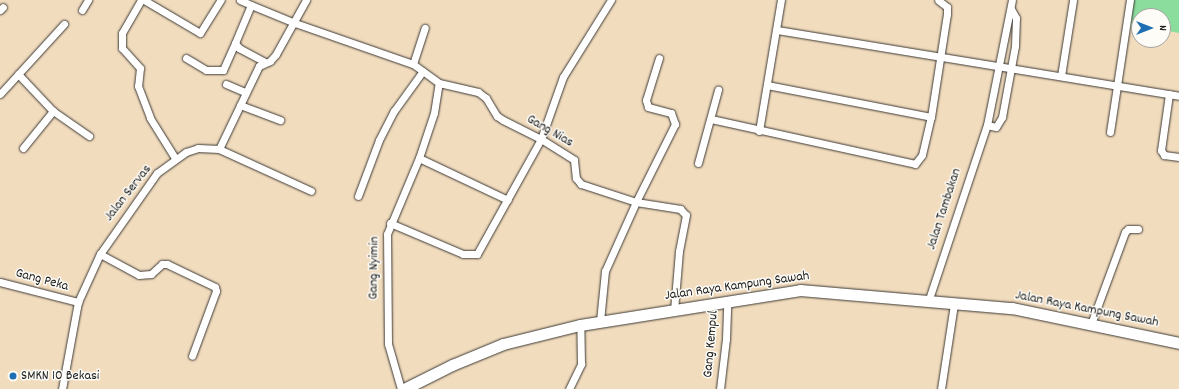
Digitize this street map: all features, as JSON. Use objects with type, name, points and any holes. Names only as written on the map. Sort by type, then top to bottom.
[{"type":"street","points":[[82,10],[88,0]]},
{"type":"street","points":[[175,158],[150,118],[138,86],[140,68],[122,48],[122,34],[142,0],[200,33],[221,0]]},
{"type":"street","points":[[240,0],[295,23],[413,64],[439,83]]},
{"type":"street","points":[[306,0],[295,23],[276,54],[259,66],[219,149],[311,191]]},
{"type":"street","points":[[390,223],[463,254],[477,254],[541,138],[563,77],[610,0]]},
{"type":"street","points":[[759,131],[781,0]]},
{"type":"street","points":[[711,119],[759,131],[915,164],[922,155],[930,117],[947,14],[946,7],[938,0]]},
{"type":"street","name":"Jalan Tambakan","points":[[928,302],[987,125],[1012,0]]},
{"type":"street","points":[[1061,76],[1073,0]]},
{"type":"street","points":[[1110,132],[1130,0]]},
{"type":"street","points":[[186,58],[206,70],[223,70],[250,4]]},
{"type":"street","name":"Jalan Tambakan","points":[[987,125],[996,127],[1000,123],[1011,68],[1017,25],[1016,18],[1011,9]]},
{"type":"street","points":[[0,94],[64,24]]},
{"type":"street","points":[[413,64],[424,28]]},
{"type":"street","points":[[777,30],[1179,96]]},
{"type":"street","points":[[235,43],[239,48],[265,62]]},
{"type":"street","points":[[600,321],[604,271],[675,124],[675,118],[671,113],[648,107],[646,100],[659,58]]},
{"type":"street","points":[[358,196],[379,140],[394,111],[423,71]]},
{"type":"street","points":[[18,74],[53,111],[89,136]]},
{"type":"street","name":"Gang Nias","points":[[439,83],[478,92],[486,98],[497,116],[541,138],[574,160],[576,178],[581,184],[636,202],[680,209],[686,215],[679,251],[674,310]]},
{"type":"street","name":"Gang Nyimin","points":[[401,389],[390,356],[387,333],[387,234],[390,223],[419,158],[434,113],[439,83]]},
{"type":"street","points":[[226,84],[246,92]]},
{"type":"street","points":[[767,85],[930,117]]},
{"type":"street","points":[[698,163],[718,90]]},
{"type":"street","points":[[1169,94],[1161,150],[1164,155],[1179,157]]},
{"type":"street","points":[[240,105],[280,120]]},
{"type":"street","points":[[23,148],[53,111]]},
{"type":"street","name":"Jalan Servas","points":[[62,389],[78,302],[100,254],[157,174],[175,158],[198,148],[219,149]]},
{"type":"street","points":[[419,158],[508,200]]},
{"type":"street","points":[[1091,324],[1125,232],[1128,229],[1138,229]]},
{"type":"street","points":[[100,254],[139,275],[151,274],[162,264],[167,264],[215,287],[216,291],[192,356]]},
{"type":"street","name":"Gang Peka","points":[[0,282],[78,302]]},
{"type":"street","name":"Jalan Raya Kampung Sawah","points":[[404,389],[452,364],[503,344],[580,325],[813,290],[1025,310],[1179,343]]},
{"type":"street","name":"Gang Kempul","points":[[720,389],[726,339],[727,302]]},
{"type":"street","points":[[941,389],[954,304]]},
{"type":"street","points":[[569,389],[581,364],[580,325]]},
{"type":"green space","points":[[1133,0],[1179,0],[1179,33],[1171,32],[1171,8],[1132,8]]},
{"type":"green space","points":[[1131,13],[1131,26],[1129,26]]},
{"type":"place","name":"SMKN 10 Bekasi","points":[[13,376]]}]
